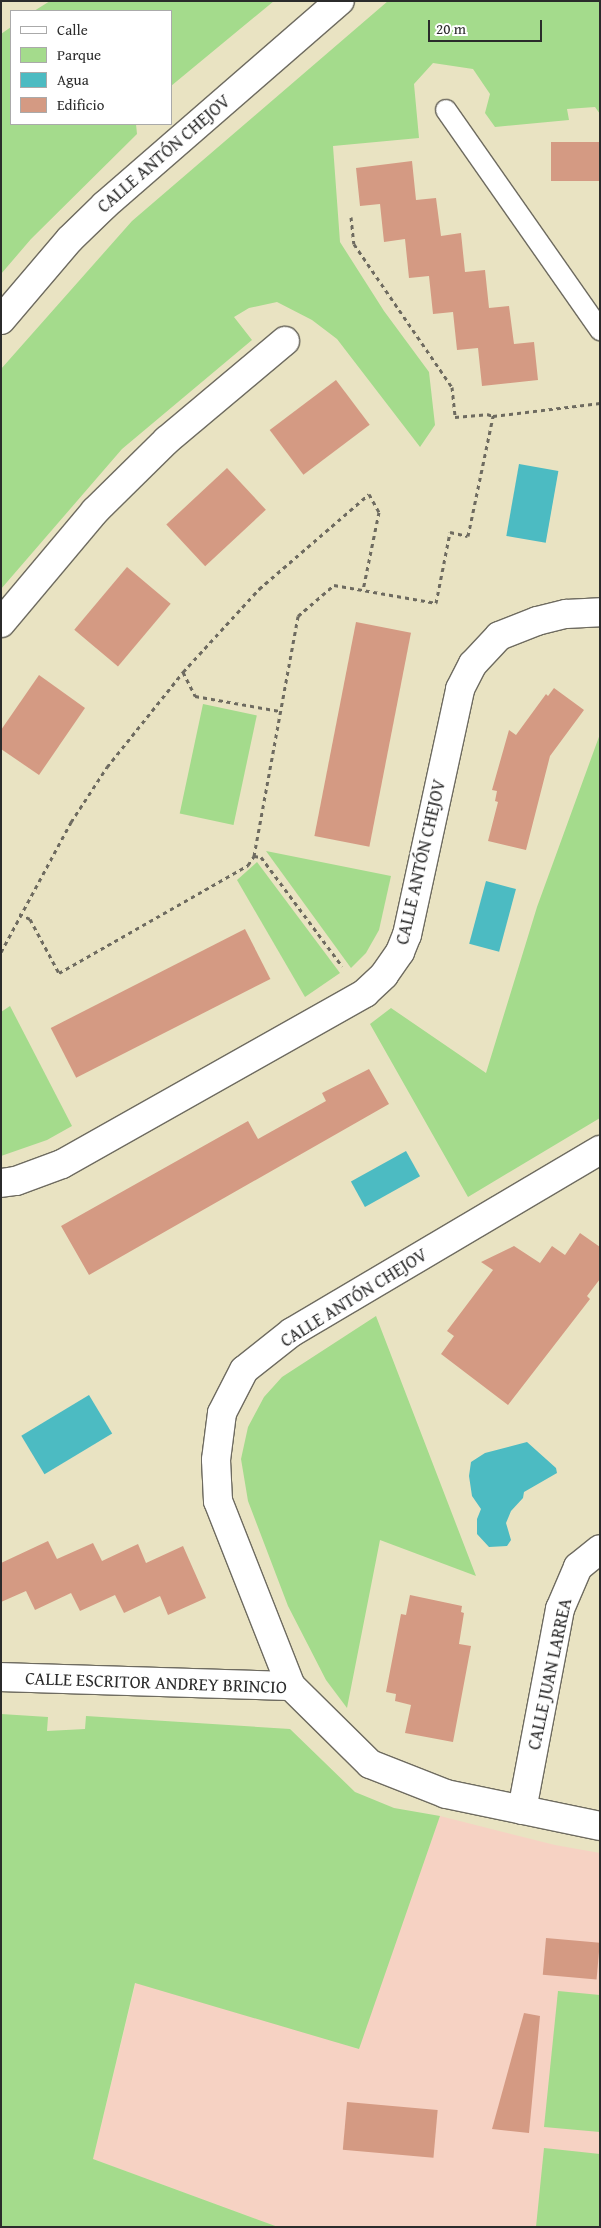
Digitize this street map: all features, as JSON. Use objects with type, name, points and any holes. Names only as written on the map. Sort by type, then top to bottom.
[{"type":"street","name":"CALLE ANTÓN CHEJOV","points":[[1,320],[70,239],[104,205],[340,1]]},
{"type":"street","points":[[1,623],[95,511],[167,440],[286,341]]},
{"type":"street","name":"CALLE ANTÓN CHEJOV","points":[[1,1183],[16,1181],[62,1164],[364,993],[384,974],[400,952],[407,934],[460,689],[473,664],[498,636],[566,614],[600,612]]},
{"type":"street","name":"CALLE ANTÓN CHEJOV","points":[[292,1686],[218,1501],[216,1460],[222,1413],[244,1370],[292,1332],[600,1150]]},
{"type":"street","name":"CALLE JUAN LARREA","points":[[522,1810],[560,1609],[578,1567],[600,1549]]},
{"type":"street","name":"CALLE ESCRITOR ANDREY BRINCIO","points":[[1,1677],[292,1686],[370,1764],[446,1794],[600,1826]]},
{"type":"lane","points":[[446,110],[600,330]]},
{"type":"path","points":[[352,217],[354,244],[452,388],[455,417],[487,414],[493,416],[600,403]]},
{"type":"path","points":[[19,914],[30,919],[59,973],[248,865],[254,856],[298,616],[334,585],[436,603],[450,532],[468,536],[493,416]]},
{"type":"path","points":[[1,952],[19,914],[71,822],[107,767],[183,672],[258,589],[369,494],[379,512],[363,590]]},
{"type":"path","points":[[183,672],[195,696],[280,711]]},
{"type":"path","points":[[254,856],[261,857],[344,969]]},
{"type":"shaded area","points":[[440,1816],[555,1845],[600,1853],[600,2227],[278,2227],[93,2159],[138,1973],[358,2049]]},
{"type":"green space","points":[[50,1],[274,1],[172,85],[172,10],[36,10]]},
{"type":"green space","points":[[388,1],[600,1],[600,114],[595,107],[567,109],[569,120],[495,127],[485,113],[490,94],[473,69],[433,63],[414,84],[419,138],[333,146],[340,242],[384,311],[429,372],[435,425],[420,447],[337,339],[312,320],[277,302],[249,308],[234,317],[252,340],[122,449],[1,589],[1,369],[132,221]]},
{"type":"green space","points":[[10,28],[10,125],[136,125],[137,134],[31,239],[1,274],[1,34]]},
{"type":"green space","points":[[203,704],[257,715],[234,825],[180,814]]},
{"type":"green space","points":[[600,734],[600,1118],[468,1197],[370,1024],[391,1008],[486,1073],[537,907]]},
{"type":"green space","points":[[266,851],[391,876],[379,930],[366,953],[351,968]]},
{"type":"green space","points":[[257,862],[340,973],[305,997],[237,880]]},
{"type":"green space","points":[[10,1006],[72,1126],[47,1140],[1,1156],[1,1012]]},
{"type":"green space","points":[[376,1316],[476,1576],[380,1540],[347,1708],[326,1680],[288,1606],[248,1501],[241,1459],[248,1427],[264,1397],[282,1377]]},
{"type":"green space","points":[[1,1714],[48,1717],[47,1731],[85,1729],[86,1716],[290,1729],[355,1792],[394,1808],[440,1816],[359,2049],[135,1983],[93,2159],[278,2227],[1,2227]]},
{"type":"green space","points":[[558,1991],[600,1995],[600,2132],[544,2127]]},
{"type":"green space","points":[[544,2148],[600,2154],[600,2227],[536,2227]]},
{"type":"water","points":[[519,464],[558,471],[546,543],[506,536]]},
{"type":"water","points":[[486,881],[516,889],[499,952],[469,944]]},
{"type":"water","points":[[406,1151],[420,1176],[365,1207],[351,1182]]},
{"type":"water","points":[[89,1395],[112,1434],[44,1474],[21,1436]]},
{"type":"water","points":[[527,1442],[556,1468],[557,1473],[524,1492],[523,1498],[511,1511],[506,1523],[511,1540],[507,1546],[489,1547],[477,1534],[477,1519],[481,1509],[472,1496],[469,1476],[471,1462],[485,1453]]},
{"type":"building","points":[[551,142],[600,142],[600,181],[551,181]]},
{"type":"building","points":[[412,161],[416,200],[436,198],[441,236],[461,233],[465,272],[485,270],[489,308],[509,306],[514,344],[534,342],[538,380],[482,386],[478,348],[457,350],[453,312],[433,314],[429,276],[409,278],[405,239],[384,242],[380,204],[360,206],[356,168]]},
{"type":"building","points":[[336,380],[370,425],[303,475],[270,430]]},
{"type":"building","points":[[227,468],[266,510],[205,566],[166,525]]},
{"type":"building","points":[[127,567],[171,604],[118,666],[74,630]]},
{"type":"building","points":[[356,622],[411,633],[369,847],[314,836]]},
{"type":"building","points":[[39,675],[85,708],[39,775],[1,749],[1,730]]},
{"type":"building","points":[[554,688],[584,710],[550,756],[526,850],[488,841],[498,802],[495,801],[497,791],[492,790],[509,730],[516,735],[546,694],[548,696]]},
{"type":"building","points":[[245,929],[270,979],[76,1078],[51,1028]]},
{"type":"building","points":[[369,1069],[389,1104],[89,1275],[61,1226],[248,1121],[258,1139],[326,1101],[322,1093]]},
{"type":"building","points":[[580,1233],[600,1247],[600,1279],[587,1296],[590,1299],[508,1405],[441,1354],[454,1336],[447,1331],[493,1270],[481,1262],[514,1246],[540,1263],[552,1246],[565,1255]]},
{"type":"building","points":[[48,1541],[57,1559],[93,1543],[102,1561],[138,1544],[146,1563],[183,1546],[206,1598],[168,1615],[160,1596],[124,1613],[115,1595],[80,1611],[71,1593],[35,1610],[26,1591],[1,1602],[1,1563]]},
{"type":"building","points":[[410,1595],[462,1606],[461,1612],[464,1613],[459,1644],[471,1646],[453,1742],[405,1733],[411,1705],[395,1701],[396,1694],[386,1692],[401,1614],[406,1615]]},
{"type":"building","points":[[546,1938],[600,1943],[597,1980],[543,1975]]},
{"type":"building","points":[[524,2013],[540,2016],[529,2133],[492,2129]]},
{"type":"building","points":[[347,2102],[438,2110],[433,2158],[343,2150]]}]
